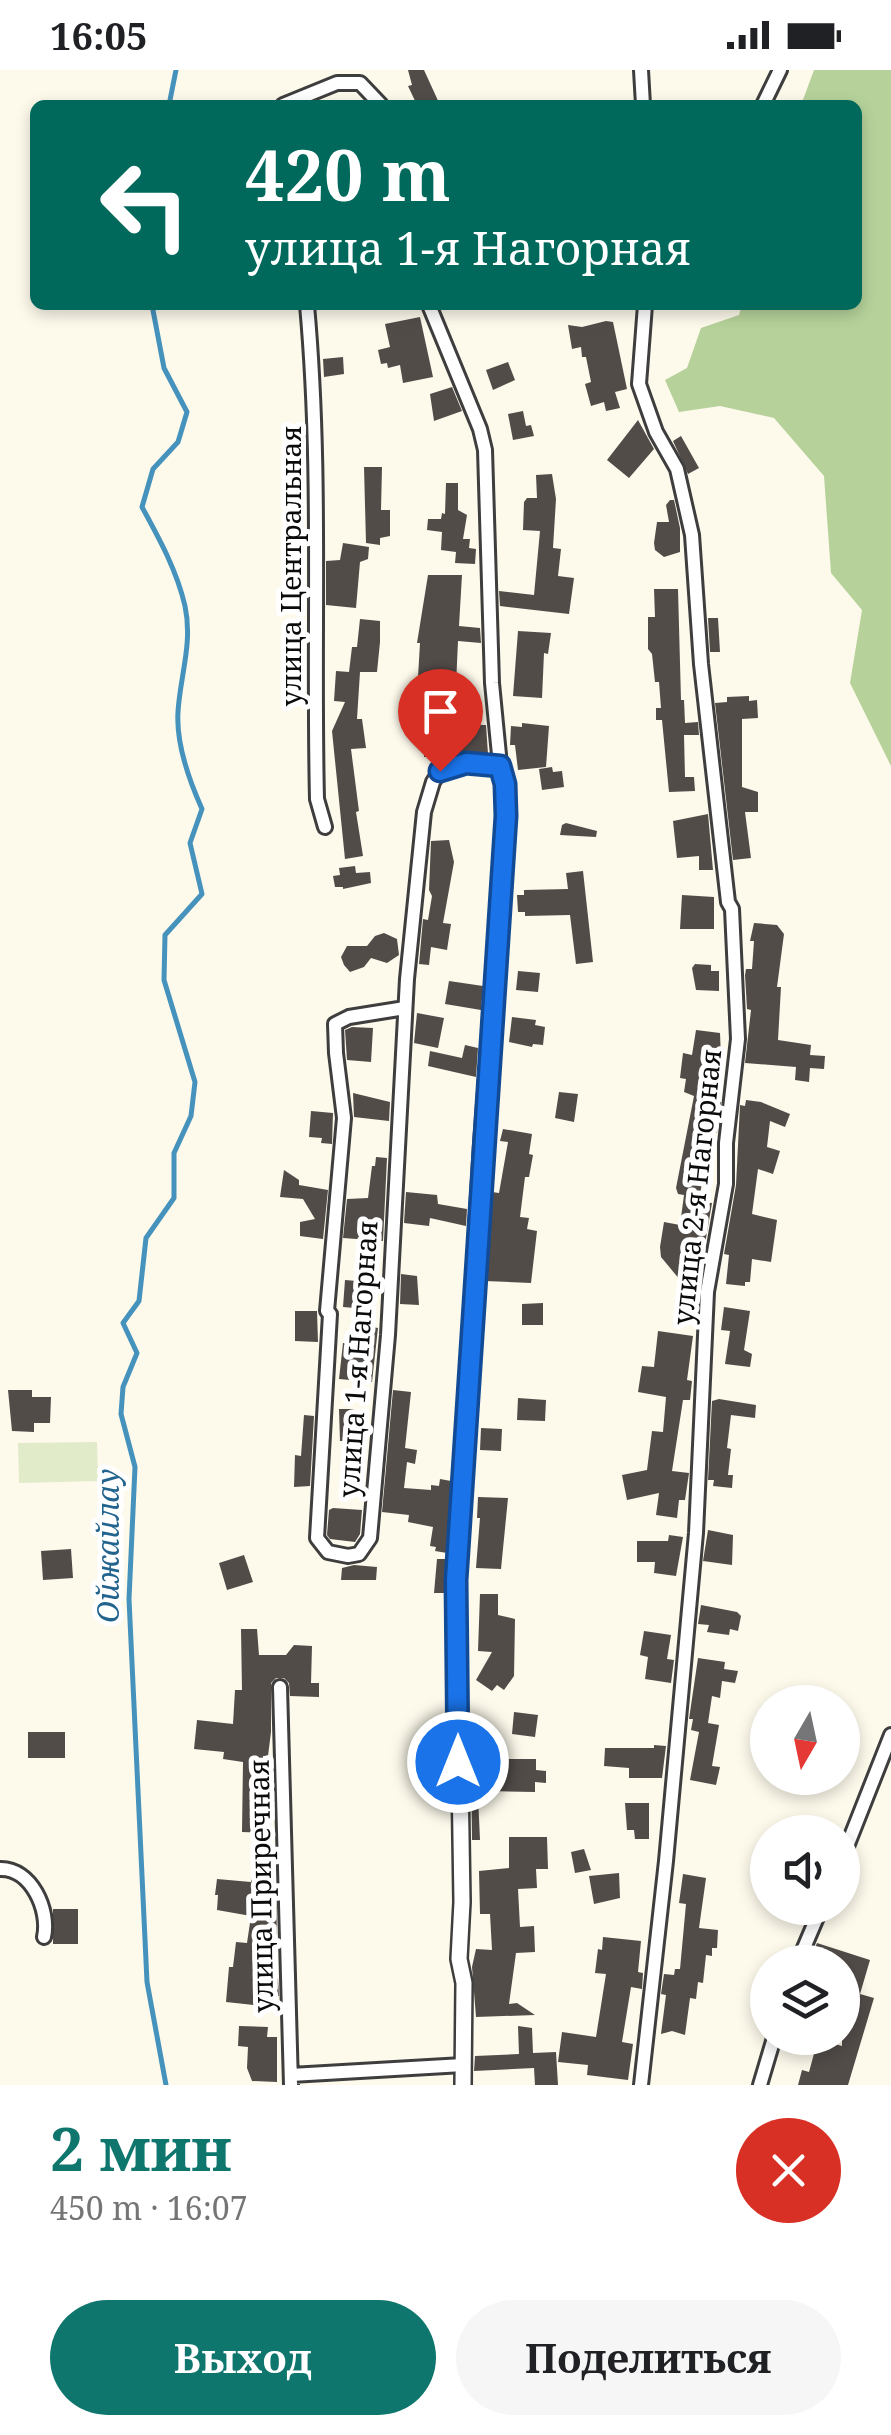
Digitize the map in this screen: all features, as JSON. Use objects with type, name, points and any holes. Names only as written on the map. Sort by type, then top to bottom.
[{"type":"street","points":[[642,70],[643,100]]},
{"type":"street","points":[[765,100],[780,70]]},
{"type":"street","points":[[295,100],[359,77],[378,100]]},
{"type":"street","name":"улица Центральная","points":[[307,310],[315,392],[318,487],[317,799],[325,826]]},
{"type":"street","points":[[431,310],[485,450],[492,683],[505,784],[456,1580],[463,2085]]},
{"type":"street","name":"улица 2-я Нагорная","points":[[641,2085],[696,1534],[707,1292],[726,1184],[738,1011],[732,909],[718,829],[692,534],[677,469],[656,432],[639,384],[646,310]]},
{"type":"street","name":"улица 1-я Нагорная","points":[[405,1008],[349,1017],[336,1024],[344,1132],[329,1278],[316,1538],[328,1552],[352,1556],[364,1550],[370,1538],[388,1335],[405,1008],[424,812],[440,771],[466,763],[500,766]]},
{"type":"street","name":"улица Приречная","points":[[280,1686],[291,2080]]},
{"type":"street","points":[[859,1815],[891,1735]]},
{"type":"street","points":[[0,1869],[19,1872],[29,1881],[43,1916],[44,1937]]},
{"type":"street","points":[[760,2085],[769,2055]]},
{"type":"street","points":[[291,2080],[463,2065]]},
{"type":"green space","points":[[814,70],[891,70],[891,766],[850,683],[862,610],[831,573],[824,476],[774,418],[720,406],[679,412],[665,380],[687,368],[701,328],[739,315],[740,310],[862,310],[862,100],[803,100]]},
{"type":"green space","points":[[97,1442],[98,1481],[19,1483],[18,1443]]},
{"type":"building","points":[[408,70],[424,70],[438,100],[415,100],[408,86],[412,85]]},
{"type":"building","points":[[420,317],[433,377],[403,383],[400,365],[388,368],[387,363],[381,364],[378,350],[390,347],[385,324]]},
{"type":"building","points":[[613,322],[627,389],[615,392],[620,408],[606,411],[604,402],[591,406],[585,384],[591,382],[586,357],[582,357],[581,347],[572,349],[568,325],[582,327]]},
{"type":"building","points":[[343,357],[344,374],[324,377],[323,359]]},
{"type":"building","points":[[508,362],[515,380],[493,390],[486,370]]},
{"type":"building","points":[[452,387],[462,411],[434,421],[430,394]]},
{"type":"building","points":[[523,411],[526,426],[531,425],[534,436],[513,440],[508,414]]},
{"type":"building","points":[[638,420],[654,449],[629,478],[607,460]]},
{"type":"building","points":[[681,436],[699,468],[688,474],[673,441]]},
{"type":"building","points":[[364,467],[382,467],[381,510],[390,510],[390,536],[380,538],[380,545],[366,543]]},
{"type":"building","points":[[552,474],[556,499],[553,548],[561,549],[558,576],[574,578],[569,614],[500,606],[499,591],[534,595],[540,531],[523,530],[524,502],[537,498],[536,475]]},
{"type":"building","points":[[446,483],[458,483],[458,510],[467,515],[463,539],[470,539],[469,548],[476,549],[475,564],[455,563],[456,552],[441,550],[442,532],[427,530],[428,519],[441,519],[445,514]]},
{"type":"building","points":[[674,500],[680,528],[680,552],[664,557],[655,550],[654,543],[657,522],[669,522],[666,505]]},
{"type":"building","points":[[343,543],[369,547],[368,559],[360,562],[356,608],[326,605],[326,561],[340,560]]},
{"type":"building","points":[[428,575],[462,575],[459,626],[480,628],[481,643],[458,641],[456,685],[442,687],[446,724],[486,725],[488,754],[424,757],[425,718],[416,719],[413,690],[418,677],[417,643]]},
{"type":"building","points":[[654,589],[678,589],[681,700],[685,723],[698,722],[699,735],[684,735],[685,777],[694,777],[695,791],[669,792],[662,720],[656,720],[656,708],[661,708],[659,682],[655,682],[648,649],[648,617],[655,617]]},
{"type":"building","points":[[708,618],[718,618],[720,652],[710,652]]},
{"type":"building","points":[[360,619],[380,621],[380,642],[377,672],[360,672],[357,719],[362,719],[366,748],[351,749],[363,856],[345,859],[332,731],[345,702],[334,701],[336,671],[349,672]]},
{"type":"building","points":[[518,631],[551,633],[548,654],[544,653],[542,698],[513,696]]},
{"type":"building","points":[[749,696],[749,701],[757,700],[758,718],[742,719],[742,787],[758,792],[758,812],[745,812],[751,858],[733,860],[715,703],[727,702],[727,697]]},
{"type":"building","points":[[522,723],[549,726],[546,767],[518,770],[515,745],[510,745],[511,726],[522,727]]},
{"type":"building","points":[[552,767],[553,772],[562,771],[564,787],[542,790],[539,769]]},
{"type":"building","points":[[708,814],[713,870],[699,870],[699,856],[677,858],[673,821]]},
{"type":"building","points":[[566,823],[597,831],[596,837],[560,835]]},
{"type":"building","points":[[449,840],[454,862],[443,923],[451,924],[447,950],[431,947],[429,965],[419,964],[423,919],[428,920],[432,896],[431,841]]},
{"type":"building","points":[[355,866],[356,873],[370,872],[371,883],[335,887],[333,876],[340,875],[339,868]]},
{"type":"building","points":[[583,871],[593,962],[576,964],[570,915],[525,916],[525,912],[518,912],[517,895],[524,895],[524,890],[568,889],[566,873]]},
{"type":"building","points":[[682,895],[714,897],[714,929],[680,929]]},
{"type":"building","points":[[754,923],[777,925],[784,934],[777,987],[781,987],[778,1040],[811,1045],[810,1055],[825,1056],[824,1069],[810,1068],[809,1082],[795,1080],[796,1067],[745,1063],[751,1010],[747,1009],[745,975],[746,969],[752,969],[754,941],[750,941]]},
{"type":"building","points":[[384,933],[397,939],[399,955],[387,963],[371,958],[364,967],[350,972],[341,957],[347,946],[367,946],[375,936]]},
{"type":"building","points":[[695,964],[711,965],[711,971],[719,971],[719,991],[696,990],[692,968]]},
{"type":"building","points":[[518,971],[540,973],[538,992],[516,990]]},
{"type":"building","points":[[449,981],[483,986],[481,1010],[445,1004]]},
{"type":"building","points":[[417,1013],[444,1018],[438,1048],[414,1043]]},
{"type":"building","points":[[512,1017],[536,1020],[535,1025],[545,1027],[543,1045],[509,1042]]},
{"type":"building","points":[[373,1028],[371,1062],[347,1060],[345,1030]]},
{"type":"building","points":[[696,1030],[720,1033],[721,1058],[714,1101],[721,1102],[699,1201],[712,1203],[704,1250],[691,1248],[685,1286],[661,1257],[660,1247],[664,1222],[680,1225],[684,1195],[678,1194],[676,1188],[694,1096],[684,1092],[686,1079],[680,1078],[683,1053],[692,1055]]},
{"type":"building","points":[[465,1045],[478,1048],[476,1077],[428,1066],[430,1051],[462,1058]]},
{"type":"building","points":[[559,1092],[578,1094],[574,1122],[555,1118]]},
{"type":"building","points":[[353,1093],[390,1102],[389,1121],[354,1117]]},
{"type":"building","points":[[746,1100],[790,1114],[785,1127],[770,1121],[767,1147],[780,1151],[773,1174],[758,1169],[752,1214],[777,1220],[771,1262],[752,1259],[750,1282],[745,1282],[745,1286],[726,1284],[729,1255],[724,1254],[736,1185],[740,1105],[745,1106]]},
{"type":"building","points":[[311,1111],[333,1113],[332,1144],[309,1137]]},
{"type":"building","points":[[503,1129],[532,1134],[529,1154],[533,1155],[529,1177],[525,1177],[520,1217],[529,1218],[527,1229],[537,1231],[531,1283],[485,1281],[492,1192],[499,1193],[508,1142],[500,1141]]},
{"type":"building","points":[[376,1157],[387,1158],[383,1241],[343,1238],[347,1199],[368,1198]]},
{"type":"building","points":[[284,1170],[299,1180],[299,1185],[328,1190],[323,1239],[300,1236],[300,1222],[315,1219],[303,1199],[280,1197]]},
{"type":"building","points":[[406,1192],[437,1195],[438,1204],[467,1209],[466,1226],[430,1218],[429,1226],[404,1223]]},
{"type":"building","points":[[401,1274],[417,1276],[419,1305],[400,1304]]},
{"type":"building","points":[[345,1280],[369,1282],[367,1309],[343,1307]]},
{"type":"building","points":[[543,1303],[543,1325],[522,1325],[522,1304]]},
{"type":"building","points":[[724,1307],[750,1311],[744,1350],[752,1354],[750,1367],[725,1364],[730,1331],[721,1330]]},
{"type":"building","points":[[295,1311],[317,1311],[318,1342],[295,1341]]},
{"type":"building","points":[[372,1327],[378,1328],[372,1382],[339,1379],[343,1343],[369,1344]]},
{"type":"building","points":[[658,1331],[693,1336],[687,1380],[692,1381],[690,1400],[683,1400],[672,1471],[689,1473],[685,1500],[679,1500],[677,1518],[656,1515],[659,1493],[627,1500],[622,1475],[647,1470],[652,1431],[663,1432],[666,1397],[638,1392],[642,1366],[654,1367]]},
{"type":"building","points":[[8,1390],[32,1390],[32,1397],[51,1397],[50,1423],[34,1423],[34,1432],[12,1431]]},
{"type":"building","points":[[393,1390],[411,1392],[405,1448],[417,1450],[415,1464],[407,1462],[404,1488],[431,1490],[431,1485],[439,1486],[440,1479],[451,1481],[447,1553],[430,1546],[433,1527],[408,1522],[409,1515],[382,1512]]},
{"type":"building","points":[[518,1398],[546,1400],[545,1421],[517,1420]]},
{"type":"building","points":[[712,1401],[756,1405],[755,1418],[731,1415],[727,1448],[731,1449],[728,1475],[733,1475],[732,1488],[713,1486],[714,1480],[708,1480]]},
{"type":"building","points":[[339,1409],[354,1409],[355,1441],[340,1441]]},
{"type":"building","points":[[304,1415],[314,1416],[310,1486],[294,1487],[295,1455],[301,1456]]},
{"type":"building","points":[[481,1428],[502,1429],[501,1451],[480,1450]]},
{"type":"building","points":[[478,1497],[508,1498],[501,1569],[476,1568]]},
{"type":"building","points":[[329,1510],[362,1510],[360,1534],[355,1542],[330,1539],[327,1535]]},
{"type":"building","points":[[708,1530],[733,1535],[732,1565],[703,1561]]},
{"type":"building","points":[[669,1535],[683,1537],[676,1576],[654,1573],[655,1562],[637,1562],[637,1541],[668,1541]]},
{"type":"building","points":[[71,1549],[73,1578],[43,1580],[41,1551]]},
{"type":"building","points":[[244,1555],[253,1582],[227,1590],[219,1563]]},
{"type":"building","points":[[437,1559],[447,1559],[446,1593],[434,1593]]},
{"type":"building","points":[[377,1567],[376,1580],[341,1580],[342,1568]]},
{"type":"building","points":[[480,1594],[498,1594],[498,1615],[515,1619],[514,1676],[504,1690],[497,1685],[492,1691],[476,1680],[492,1652],[478,1651]]},
{"type":"building","points":[[701,1605],[737,1612],[741,1616],[738,1631],[730,1629],[729,1635],[707,1632],[709,1625],[698,1624]]},
{"type":"building","points":[[241,1629],[257,1629],[259,1655],[286,1655],[294,1645],[312,1646],[311,1683],[319,1683],[319,1697],[290,1696],[289,1683],[284,1678],[271,1683],[271,1732],[268,1756],[263,1756],[265,1833],[242,1832],[243,1762],[223,1759],[224,1752],[194,1749],[197,1720],[233,1724],[235,1690],[242,1690]]},
{"type":"building","points":[[644,1631],[671,1635],[667,1659],[674,1660],[671,1683],[645,1679],[648,1657],[640,1655]]},
{"type":"building","points":[[698,1658],[725,1662],[724,1669],[738,1671],[735,1683],[722,1681],[720,1698],[712,1696],[708,1723],[719,1725],[712,1766],[720,1767],[716,1785],[690,1780],[699,1732],[691,1730],[693,1719],[689,1719]]},
{"type":"building","points":[[514,1712],[538,1715],[535,1737],[512,1734]]},
{"type":"building","points":[[28,1732],[65,1732],[65,1758],[28,1758]]},
{"type":"building","points":[[666,1746],[662,1778],[629,1778],[629,1768],[604,1766],[605,1748]]},
{"type":"building","points":[[471,1759],[536,1759],[536,1770],[546,1771],[546,1783],[535,1782],[535,1792],[488,1791],[488,1796],[478,1796],[480,1840],[472,1840]]},
{"type":"building","points":[[625,1803],[649,1803],[649,1839],[635,1839],[634,1830],[627,1830]]},
{"type":"building","points":[[509,1837],[547,1837],[548,1869],[536,1869],[537,1888],[518,1889],[520,1927],[534,1926],[535,1952],[516,1953],[509,2004],[517,2003],[535,2015],[476,2017],[472,1967],[476,1949],[492,1950],[490,1914],[480,1914],[479,1871],[509,1868]]},
{"type":"building","points":[[584,1849],[591,1870],[575,1873],[571,1852]]},
{"type":"building","points":[[252,1867],[268,1868],[267,1887],[276,1888],[277,1938],[270,1937],[264,1976],[278,1978],[279,1996],[256,1993],[264,2006],[226,2002],[236,1942],[247,1943],[251,1916],[217,1910],[215,1895],[217,1879],[251,1882]]},
{"type":"building","points":[[619,1873],[620,1898],[594,1904],[589,1876]]},
{"type":"building","points":[[683,1874],[706,1878],[699,1928],[718,1930],[717,1948],[712,1948],[712,1956],[706,1955],[703,1983],[698,1982],[696,1999],[690,1998],[685,2035],[672,2031],[661,2034],[666,1995],[661,1994],[664,1974],[674,1975],[675,1969],[680,1969],[686,1904],[679,1903]]},
{"type":"building","points":[[53,1909],[78,1909],[78,1944],[53,1944]]},
{"type":"building","points":[[603,1937],[641,1941],[638,1972],[643,1973],[642,1989],[631,1987],[622,2042],[633,2044],[628,2080],[587,2075],[588,2065],[558,2062],[562,2032],[596,2037],[606,1974],[595,1973]]},
{"type":"building","points":[[860,1957],[870,1960],[860,1994]]},
{"type":"building","points":[[860,1994],[874,1998],[860,2045]]},
{"type":"building","points":[[239,2026],[268,2027],[267,2037],[277,2037],[277,2082],[252,2081],[247,2068],[248,2047],[238,2046]]},
{"type":"building","points":[[518,2026],[532,2028],[533,2053],[556,2052],[558,2085],[535,2085],[534,2068],[474,2071],[475,2056],[519,2054]]},
{"type":"building","points":[[814,2055],[857,2055],[848,2085],[798,2085],[802,2070],[809,2072]]},
{"type":"waterway","name":"Ойжайлау","points":[[170,100],[176,70]]},
{"type":"waterway","name":"Ойжайлау","points":[[153,310],[164,368],[187,412],[178,442],[153,469],[142,507],[172,567],[185,606],[187,647],[179,699],[179,737],[202,809],[190,843],[202,894],[165,935],[164,980],[195,1082],[191,1116],[174,1153],[174,1198],[146,1238],[139,1301],[123,1323],[137,1353],[123,1387],[121,1414],[135,1467],[129,1599],[147,1982],[166,2085]]},
{"type":"route","points":[[440,771],[466,763],[500,766],[506,816],[456,1580],[458,1762]]}]
